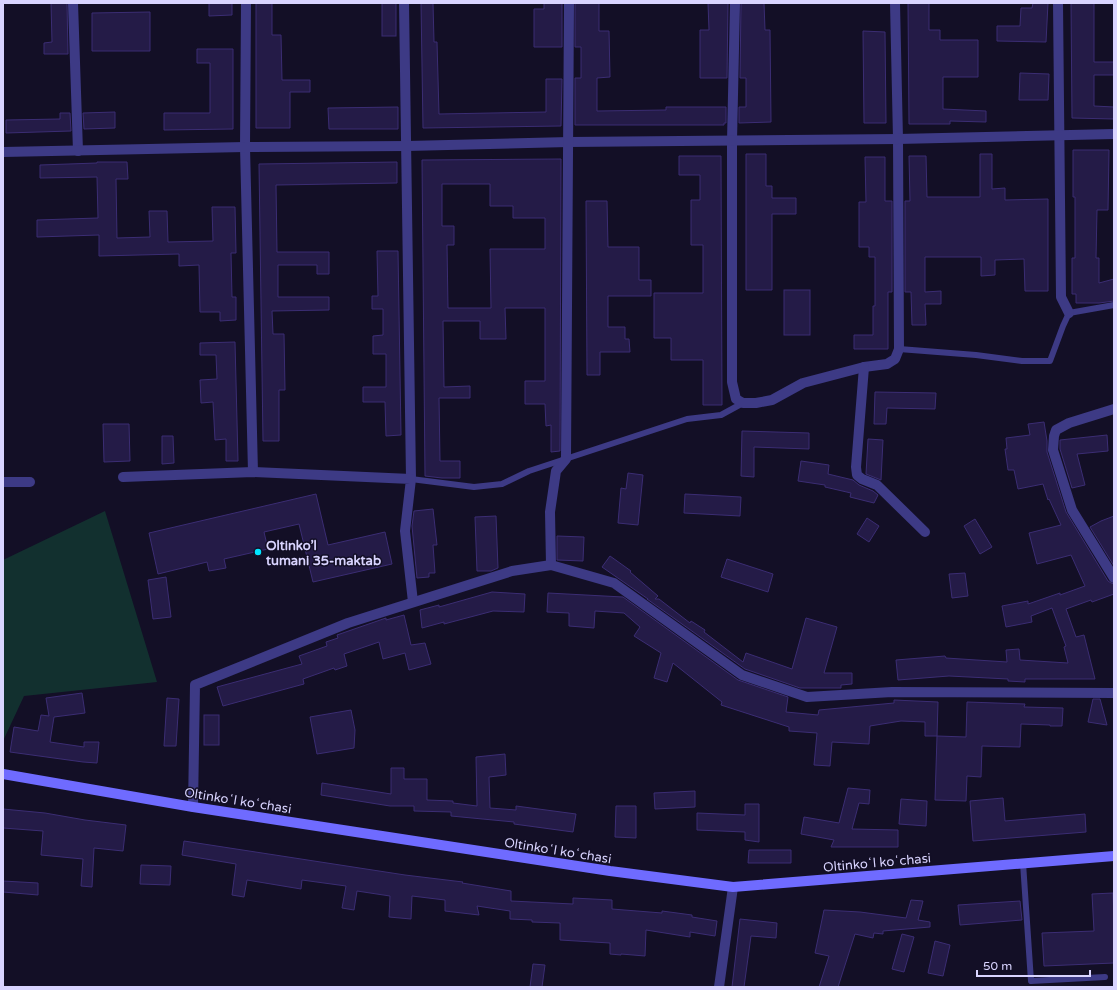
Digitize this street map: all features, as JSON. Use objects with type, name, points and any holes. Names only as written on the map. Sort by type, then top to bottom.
[{"type":"main road","name":"Oltinkoʻl koʻchasi","points":[[3,774],[193,806],[610,871],[733,887],[1114,856]]},
{"type":"street","points":[[73,3],[78,151]]},
{"type":"street","points":[[246,3],[245,147],[253,472]]},
{"type":"street","points":[[404,3],[411,479],[405,531],[413,602]]},
{"type":"street","points":[[551,565],[550,512],[556,471],[566,459],[569,3]]},
{"type":"street","points":[[735,3],[732,141],[732,382],[736,399],[743,403],[756,403],[772,400],[803,383],[864,367],[887,364],[895,359],[899,349],[898,139],[895,3]]},
{"type":"street","points":[[1058,3],[1061,298],[1069,313]]},
{"type":"street","points":[[3,152],[568,142],[898,139],[1114,134]]},
{"type":"street","points":[[864,367],[856,468],[857,475],[862,479],[877,485],[925,532]]},
{"type":"street","points":[[1114,408],[1070,423],[1056,430],[1053,450],[1072,510],[1114,578]]},
{"type":"street","points":[[123,477],[253,472],[411,479]]},
{"type":"street","points":[[3,482],[30,482]]},
{"type":"street","points":[[193,806],[195,686],[348,623],[512,571],[551,565],[614,583],[742,675],[806,697],[892,692],[1114,693]]},
{"type":"street","points":[[719,987],[733,887]]},
{"type":"lane","points":[[899,349],[976,355],[1022,361],[1050,360],[1062,326],[1069,313],[1114,306]]},
{"type":"lane","points":[[411,479],[474,487],[502,484],[529,471],[687,419],[721,415],[743,403]]},
{"type":"lane","points":[[1023,863],[1031,981],[1105,977]]},
{"type":"green space","points":[[105,511],[157,682],[24,696],[3,741],[3,560]]},
{"type":"building","points":[[51,3],[67,3],[68,54],[44,54],[44,43],[52,42]]},
{"type":"building","points":[[209,3],[232,3],[232,15],[209,16]]},
{"type":"building","points":[[256,3],[272,3],[272,35],[281,35],[282,80],[310,80],[310,92],[290,92],[290,128],[256,128]]},
{"type":"building","points":[[382,3],[396,3],[396,36],[382,36]]},
{"type":"building","points":[[421,3],[433,3],[434,42],[437,42],[439,114],[546,112],[546,79],[562,79],[561,126],[423,128]]},
{"type":"building","points":[[544,3],[562,3],[562,47],[534,47],[534,9],[544,9]]},
{"type":"building","points":[[575,3],[599,3],[599,31],[609,31],[610,77],[597,78],[597,111],[666,110],[666,107],[726,107],[726,123],[724,123],[724,125],[575,125],[575,78],[581,78],[581,47],[575,47]]},
{"type":"building","points":[[708,3],[728,3],[727,78],[700,78],[700,30],[709,30]]},
{"type":"building","points":[[741,3],[764,3],[765,30],[770,30],[771,122],[739,123],[739,107],[746,107],[746,78],[740,78]]},
{"type":"building","points":[[908,3],[929,3],[929,30],[940,30],[940,40],[978,40],[978,77],[943,77],[943,109],[986,111],[986,122],[950,121],[950,124],[909,124]]},
{"type":"building","points":[[1033,3],[1048,3],[1046,42],[997,41],[997,26],[1020,26],[1021,8],[1032,8]]},
{"type":"building","points":[[1071,3],[1094,3],[1094,62],[1114,62],[1114,75],[1094,75],[1094,106],[1114,107],[1114,119],[1072,118]]},
{"type":"building","points":[[150,12],[150,51],[92,51],[92,13]]},
{"type":"building","points":[[863,31],[885,32],[886,123],[864,123]]},
{"type":"building","points":[[197,49],[233,49],[233,129],[164,130],[164,113],[210,113],[210,63],[197,63]]},
{"type":"building","points":[[1020,73],[1049,74],[1048,100],[1019,100]]},
{"type":"building","points":[[398,107],[398,129],[329,129],[328,108]]},
{"type":"building","points":[[115,112],[115,128],[84,129],[83,113]]},
{"type":"building","points":[[60,113],[70,113],[71,131],[6,133],[6,120],[60,119]]},
{"type":"building","points":[[1073,150],[1109,150],[1108,210],[1097,210],[1096,258],[1099,258],[1099,283],[1114,279],[1114,301],[1099,303],[1076,303],[1076,294],[1072,294],[1072,258],[1075,258]]},
{"type":"building","points":[[746,154],[766,154],[766,186],[772,186],[772,198],[796,198],[796,214],[772,214],[772,290],[746,290]]},
{"type":"building","points":[[980,154],[992,154],[992,189],[1005,188],[1005,200],[1048,199],[1048,291],[1025,291],[1024,259],[995,260],[995,275],[981,276],[981,257],[925,257],[925,292],[941,291],[941,304],[925,304],[926,325],[912,325],[911,292],[905,292],[905,201],[910,201],[909,156],[926,156],[927,197],[980,197]]},
{"type":"building","points":[[679,156],[721,156],[722,405],[703,405],[703,360],[671,360],[671,338],[654,338],[654,293],[703,293],[703,245],[691,245],[691,200],[700,200],[700,175],[679,175]]},
{"type":"building","points":[[865,157],[885,157],[885,201],[892,201],[892,292],[888,292],[888,349],[854,349],[854,335],[873,335],[873,306],[875,306],[875,257],[869,257],[869,247],[859,247],[859,202],[866,202]]},
{"type":"building","points":[[561,159],[560,451],[551,452],[551,425],[546,426],[545,404],[525,404],[525,381],[545,381],[545,308],[505,308],[506,339],[480,339],[480,321],[443,321],[444,387],[470,386],[470,398],[439,398],[440,461],[460,461],[460,478],[425,476],[422,160]],"holes":[[[442,184],[490,184],[490,206],[513,206],[513,218],[545,218],[545,249],[490,249],[491,308],[448,308],[447,245],[454,245],[454,226],[442,226]]]},
{"type":"building","points":[[127,162],[128,179],[116,179],[117,238],[150,237],[149,211],[167,211],[168,242],[213,241],[212,207],[235,207],[236,253],[231,253],[232,297],[236,297],[236,320],[220,321],[220,312],[200,312],[199,265],[179,266],[179,254],[99,256],[99,235],[37,237],[37,220],[98,218],[97,177],[40,178],[40,165]]},
{"type":"building","points":[[397,162],[397,183],[276,185],[277,252],[329,252],[329,274],[317,274],[317,265],[278,265],[278,297],[329,297],[329,310],[272,311],[273,334],[284,334],[285,390],[279,390],[279,441],[263,441],[259,164]]},
{"type":"building","points":[[586,201],[607,201],[608,247],[639,247],[639,280],[651,280],[651,296],[608,296],[608,327],[625,327],[625,339],[629,339],[630,352],[600,352],[600,375],[587,375]]},
{"type":"building","points":[[377,251],[398,251],[401,435],[386,436],[385,402],[363,402],[363,387],[386,387],[386,354],[373,354],[373,336],[383,335],[383,309],[372,309],[372,296],[378,296]]},
{"type":"building","points":[[784,290],[810,290],[810,335],[784,335]]},
{"type":"building","points":[[235,342],[238,461],[226,461],[226,439],[215,440],[213,402],[201,403],[200,380],[217,379],[216,355],[200,355],[200,343]]},
{"type":"building","points":[[875,392],[936,393],[935,409],[887,408],[886,424],[874,424]]},
{"type":"building","points":[[1044,422],[1047,452],[1066,512],[1108,581],[1114,584],[1114,594],[1066,609],[1076,637],[1084,635],[1095,679],[1025,679],[1025,682],[1008,681],[1008,679],[949,676],[898,680],[896,660],[945,656],[946,658],[1007,662],[1006,650],[1019,649],[1020,660],[1068,663],[1064,647],[1066,646],[1052,608],[1031,616],[1032,622],[1006,627],[1002,606],[1028,601],[1028,604],[1085,586],[1071,555],[1037,564],[1029,533],[1061,525],[1049,499],[1048,500],[1043,484],[1018,489],[1014,470],[1008,470],[1005,449],[1007,449],[1006,438],[1030,435],[1028,424]]},
{"type":"building","points":[[103,424],[129,424],[130,461],[104,462]]},
{"type":"building","points":[[742,431],[809,433],[809,449],[754,447],[754,477],[741,476]]},
{"type":"building","points":[[1107,435],[1108,451],[1077,454],[1085,485],[1072,488],[1060,449],[1060,440]]},
{"type":"building","points":[[162,436],[173,436],[174,463],[162,464]]},
{"type":"building","points":[[868,439],[883,440],[881,480],[866,474]]},
{"type":"building","points":[[801,461],[829,465],[828,474],[853,480],[859,485],[873,491],[878,495],[874,503],[850,497],[851,493],[825,487],[825,485],[798,481]]},
{"type":"building","points":[[628,473],[643,475],[638,525],[618,523],[621,488],[626,489]]},
{"type":"building","points":[[316,494],[328,545],[385,532],[392,564],[313,582],[299,524],[264,532],[268,549],[224,559],[226,568],[209,571],[207,562],[158,574],[149,533]]},
{"type":"building","points":[[685,494],[741,497],[740,516],[684,513]]},
{"type":"building","points":[[433,509],[437,545],[433,545],[435,573],[429,573],[429,577],[417,578],[412,526],[414,511]]},
{"type":"building","points":[[496,516],[498,568],[491,571],[477,571],[475,517]]},
{"type":"building","points":[[1114,516],[1114,566],[1090,527]]},
{"type":"building","points":[[867,518],[879,526],[869,542],[857,534]]},
{"type":"building","points":[[975,519],[992,547],[980,554],[964,526]]},
{"type":"building","points":[[557,536],[584,537],[583,561],[557,560]]},
{"type":"building","points":[[610,556],[631,571],[630,572],[658,596],[655,599],[659,599],[690,623],[691,621],[705,630],[704,632],[743,662],[746,653],[792,669],[806,618],[837,627],[824,673],[852,673],[852,684],[841,685],[841,688],[800,688],[745,669],[602,567]]},
{"type":"building","points":[[727,559],[773,574],[768,592],[721,577]]},
{"type":"building","points":[[965,573],[968,596],[952,598],[949,574]]},
{"type":"building","points":[[166,577],[171,617],[153,619],[148,580]]},
{"type":"building","points":[[492,592],[525,594],[524,612],[493,611],[444,624],[444,622],[422,628],[420,610],[439,605],[439,607]]},
{"type":"building","points":[[548,593],[623,597],[738,680],[788,697],[786,712],[818,715],[819,710],[894,703],[894,700],[938,702],[937,736],[925,736],[925,722],[901,721],[870,726],[869,744],[832,742],[830,766],[814,765],[817,733],[789,731],[789,727],[721,705],[722,702],[673,663],[667,682],[654,678],[661,653],[634,636],[640,627],[624,613],[595,611],[594,628],[569,626],[569,613],[547,612]]},
{"type":"building","points":[[404,615],[411,645],[425,643],[431,664],[409,670],[405,653],[383,659],[379,642],[344,654],[347,666],[335,670],[334,668],[303,679],[304,684],[223,706],[217,687],[302,664],[299,656],[327,646],[326,642],[338,638],[337,635],[386,618],[386,620]]},
{"type":"building","points":[[82,693],[85,713],[54,717],[50,742],[84,747],[84,742],[99,742],[97,763],[10,752],[14,727],[38,731],[41,715],[49,716],[46,698]]},
{"type":"building","points":[[167,698],[179,699],[176,746],[164,746]]},
{"type":"building","points":[[1093,699],[1100,699],[1107,725],[1088,722]]},
{"type":"building","points":[[967,702],[1025,704],[1024,707],[1063,708],[1062,726],[1021,724],[1020,747],[982,746],[981,777],[967,776],[966,801],[935,800],[937,736],[966,737]]},
{"type":"building","points":[[351,710],[355,730],[354,748],[317,754],[310,717]]},
{"type":"building","points":[[204,715],[219,715],[219,745],[204,745]]},
{"type":"building","points":[[505,754],[506,775],[489,777],[490,808],[516,810],[516,806],[576,814],[573,832],[514,824],[514,822],[451,816],[451,812],[414,811],[414,806],[390,806],[321,795],[322,783],[391,794],[391,768],[404,768],[404,779],[427,779],[427,800],[453,801],[453,803],[477,806],[476,757]]},
{"type":"building","points":[[848,788],[870,790],[869,804],[859,803],[852,829],[898,830],[898,847],[831,847],[834,840],[801,834],[804,817],[839,823]]},
{"type":"building","points":[[695,791],[695,807],[655,809],[654,793]]},
{"type":"building","points":[[1003,798],[1005,821],[1085,814],[1086,832],[973,841],[970,801]]},
{"type":"building","points":[[901,799],[927,801],[926,826],[899,824]]},
{"type":"building","points":[[745,804],[759,804],[759,842],[745,840],[745,832],[697,830],[697,813],[745,815]]},
{"type":"building","points":[[616,806],[636,806],[636,838],[615,837]]},
{"type":"building","points":[[3,809],[45,813],[126,825],[123,851],[94,848],[92,887],[81,886],[83,859],[41,855],[43,831],[3,828]]},
{"type":"building","points":[[184,841],[405,875],[463,882],[462,883],[511,891],[511,901],[573,904],[573,898],[612,900],[612,909],[662,913],[662,911],[692,915],[692,917],[717,921],[715,936],[690,932],[690,937],[646,930],[645,956],[621,955],[610,954],[610,943],[560,940],[560,923],[532,922],[532,920],[510,919],[510,911],[477,906],[479,915],[445,911],[445,900],[412,896],[411,919],[389,917],[390,896],[357,891],[354,910],[342,908],[346,886],[302,880],[301,889],[247,880],[244,897],[232,895],[236,864],[182,855]]},
{"type":"building","points":[[749,850],[791,850],[791,863],[748,863]]},
{"type":"building","points":[[141,865],[171,866],[170,885],[140,884]]},
{"type":"building","points":[[3,881],[38,883],[38,895],[3,892]]},
{"type":"building","points":[[1113,893],[1114,963],[1044,966],[1042,933],[1094,931],[1092,894]]},
{"type":"building","points":[[911,900],[923,901],[918,920],[930,922],[930,927],[883,931],[883,934],[874,933],[873,938],[855,934],[838,987],[819,987],[829,956],[815,953],[824,910],[860,912],[906,918]]},
{"type":"building","points":[[1020,901],[1022,920],[960,925],[958,905]]},
{"type":"building","points":[[740,919],[777,923],[776,938],[751,936],[744,987],[732,987]]},
{"type":"building","points":[[902,934],[914,937],[904,972],[892,969]]},
{"type":"building","points":[[935,941],[950,945],[943,976],[928,973]]},
{"type":"building","points":[[533,964],[545,965],[542,987],[530,987]]},
{"type":"place","name":"Oltinko’l tumani 35-maktab","points":[[258,552]]}]
